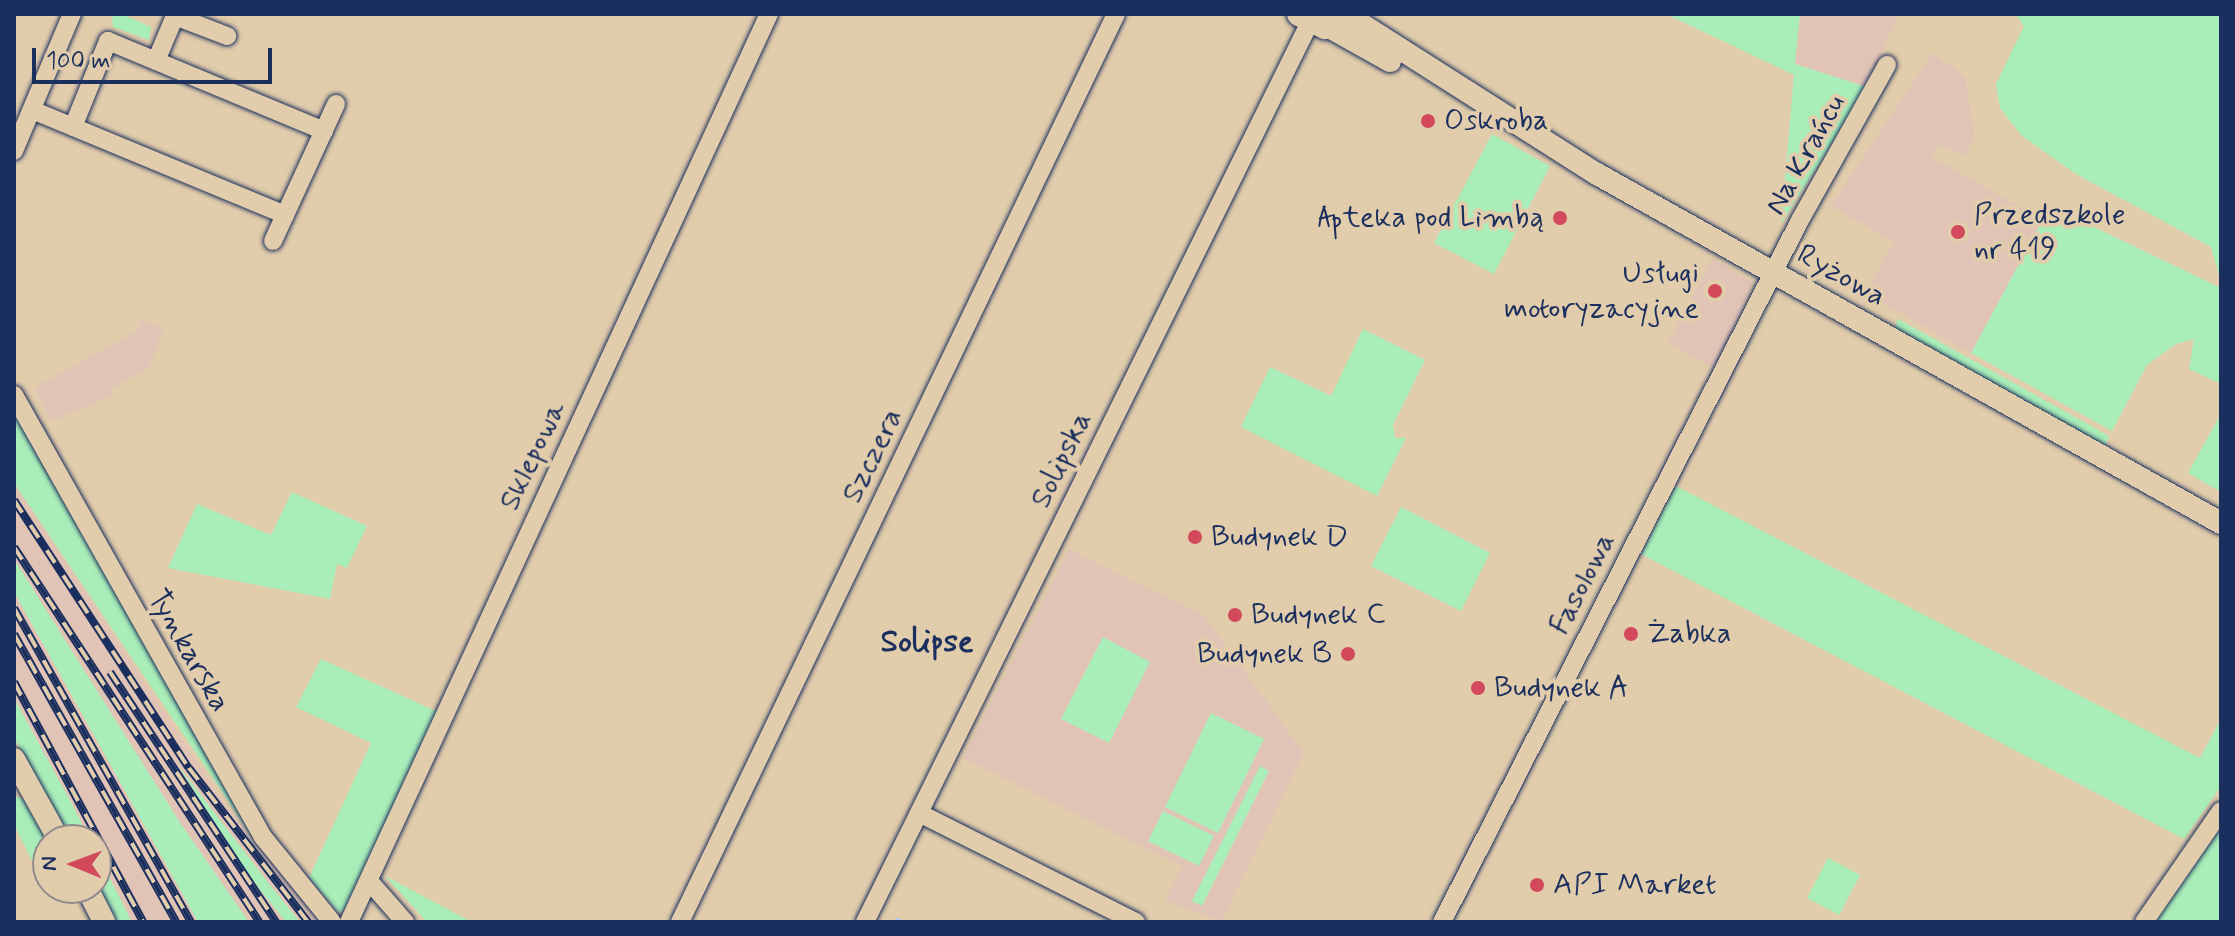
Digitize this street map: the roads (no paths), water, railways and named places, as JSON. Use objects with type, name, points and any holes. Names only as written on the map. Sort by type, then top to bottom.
[{"type":"street","points":[[14,151],[21,114],[72,14]]},
{"type":"street","name":"Sklepowa","points":[[349,922],[769,14]]},
{"type":"street","name":"Szczera","points":[[680,922],[1116,14]]},
{"type":"street","points":[[156,61],[175,16],[227,36]]},
{"type":"street","name":"Ryżowa","points":[[1327,19],[1410,72],[1436,76],[1774,272],[2221,523]]},
{"type":"street","name":"Solipska","points":[[865,922],[1327,19]]},
{"type":"street","points":[[73,127],[108,41],[324,131]]},
{"type":"street","name":"Na Krańcu","points":[[1774,272],[1887,65]]},
{"type":"street","points":[[273,241],[336,104]]},
{"type":"street","points":[[21,114],[73,127],[285,215]]},
{"type":"street","name":"Fasolowa","points":[[1442,922],[1774,272]]},
{"type":"street","name":"Tynkarska","points":[[14,395],[263,837],[332,922]]},
{"type":"street","points":[[17,773],[49,824]]},
{"type":"street","points":[[2144,922],[2221,811]]},
{"type":"street","points":[[919,813],[1136,922]]},
{"type":"street","points":[[369,881],[405,922]]},
{"type":"street","points":[[95,904],[104,922]]},
{"type":"railway","points":[[14,500],[189,768],[308,922]]},
{"type":"railway","points":[[14,547],[259,922]]},
{"type":"railway","points":[[14,608],[191,922]]},
{"type":"railway","points":[[14,634],[176,922]]},
{"type":"railway","points":[[110,672],[276,922]]},
{"type":"railway","points":[[14,682],[143,922]]},
{"type":"place","name":"Oskroba","points":[[1428,121]]},
{"type":"place","name":"Apteka pod Limbą","points":[[1560,218]]},
{"type":"place","name":"Przedszkole nr 419","points":[[1958,232]]},
{"type":"place","name":"Usługi motoryzacyjne","points":[[1715,291]]},
{"type":"place","name":"Budynek D","points":[[1195,537]]},
{"type":"place","name":"Budynek C","points":[[1235,615]]},
{"type":"place","name":"Żabka","points":[[1631,634]]},
{"type":"place","name":"Budynek B","points":[[1348,654]]},
{"type":"place","name":"Budynek A","points":[[1478,688]]},
{"type":"place","name":"API Market","points":[[1537,885]]},
{"type":"district","name":"Solipse","points":[[927,642]]}]
